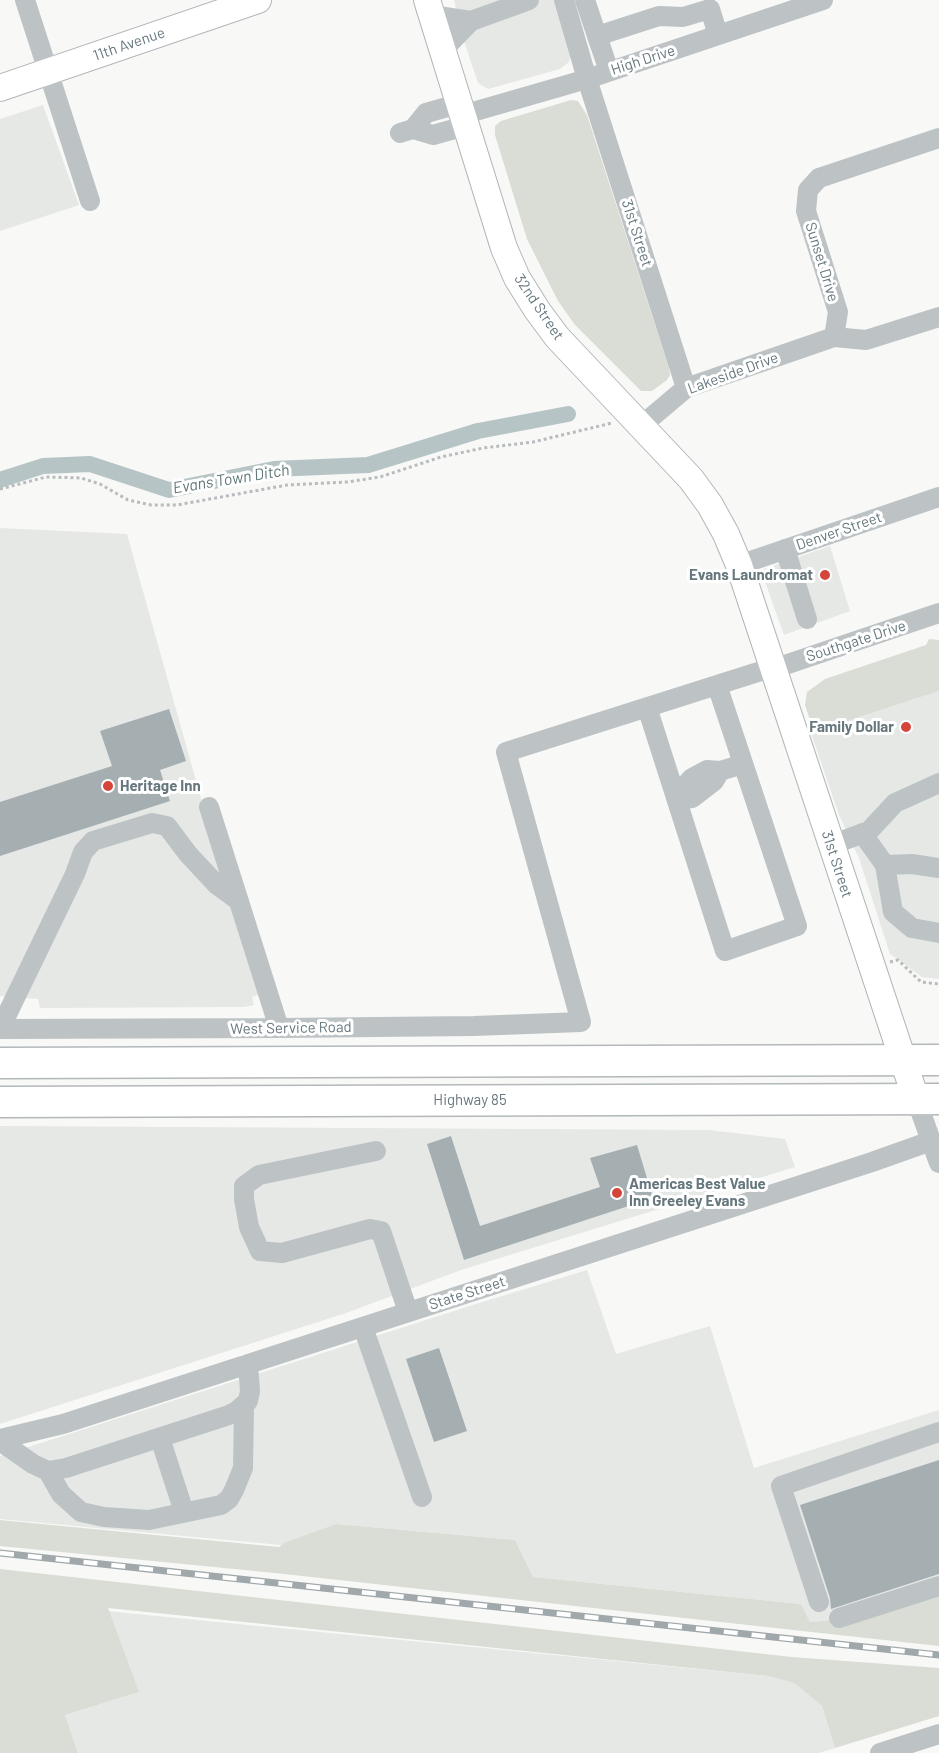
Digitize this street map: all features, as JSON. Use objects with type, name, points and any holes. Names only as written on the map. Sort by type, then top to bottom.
[{"type":"highway","points":[[0,1063],[939,1060]]},
{"type":"highway","name":"Highway 85","points":[[0,1102],[927,1099]]},
{"type":"main road","name":"11th Avenue","points":[[0,88],[258,0]]},
{"type":"main road","name":"32nd Street","points":[[429,7],[504,248],[517,278],[557,338],[691,479],[710,505],[726,534],[738,565]]},
{"type":"main road","name":"31st Street","points":[[738,565],[904,1060],[927,1099]]},
{"type":"street","points":[[25,0],[90,201]]},
{"type":"street","points":[[429,7],[474,13],[529,0]]},
{"type":"street","name":"31st Street","points":[[564,0],[686,388]]},
{"type":"street","points":[[585,0],[609,71]]},
{"type":"street","name":"High Drive","points":[[406,131],[433,135],[462,115],[587,79],[823,0]]},
{"type":"street","points":[[597,36],[659,16],[683,17],[710,9],[718,35]]},
{"type":"street","points":[[442,51],[474,13]]},
{"type":"street","name":"Sunset Drive","points":[[834,337],[838,312],[806,211],[808,190],[819,178],[939,138]]},
{"type":"street","points":[[834,337],[866,340],[939,317]]},
{"type":"street","name":"Lakeside Drive","points":[[635,419],[686,388],[834,337]]},
{"type":"street","name":"Denver Street","points":[[738,565],[939,497]]},
{"type":"street","points":[[785,549],[807,619]]},
{"type":"street","name":"Southgate Drive","points":[[581,1022],[506,752],[773,669],[939,613]]},
{"type":"street","points":[[647,707],[681,801],[725,951],[797,926],[717,685]]},
{"type":"street","points":[[681,801],[692,798],[714,781],[720,771],[743,764]]},
{"type":"street","points":[[831,844],[869,831],[895,803],[939,783]]},
{"type":"street","points":[[209,807],[279,1028]]},
{"type":"street","points":[[0,1029],[75,874],[83,852],[93,841],[152,823],[167,826],[188,854],[217,885],[239,901]]},
{"type":"street","points":[[862,833],[885,865],[893,912],[912,928],[939,933]]},
{"type":"street","points":[[885,865],[912,864],[939,868]]},
{"type":"street","name":"West Service Road","points":[[0,1029],[474,1026],[581,1022]]},
{"type":"street","name":"31st Street","points":[[927,1099],[931,1141],[939,1163]]},
{"type":"street","name":"State Street","points":[[0,1440],[63,1424],[931,1141]]},
{"type":"street","points":[[376,1151],[259,1175],[244,1186],[249,1227],[260,1251],[282,1253],[370,1229],[381,1231],[408,1312]]},
{"type":"street","points":[[363,1327],[422,1497]]},
{"type":"street","points":[[0,1440],[33,1464],[48,1471],[66,1468],[229,1415],[248,1401],[250,1391],[248,1364]]},
{"type":"street","points":[[48,1471],[61,1494],[81,1512],[104,1517],[149,1520],[221,1504],[234,1490],[243,1468],[244,1406]]},
{"type":"street","points":[[819,1602],[781,1485],[939,1432]]},
{"type":"street","points":[[160,1438],[184,1512]]},
{"type":"street","points":[[839,1618],[939,1586]]},
{"type":"street","points":[[880,1753],[939,1734]]},
{"type":"path","points":[[0,489],[46,477],[81,478],[100,484],[128,500],[151,505],[177,505],[287,484],[347,482],[380,477],[441,457],[483,448],[533,442],[635,419]]},
{"type":"path","points":[[883,965],[898,960],[921,982],[939,984]]},
{"type":"shaded area","points":[[454,0],[554,0],[571,54],[569,62],[560,69],[488,89],[478,83]]},
{"type":"shaded area","points":[[571,100],[578,101],[587,115],[669,368],[670,375],[667,380],[652,391],[641,391],[575,325],[558,301],[527,239],[495,135],[495,126],[501,121]]},
{"type":"shaded area","points":[[43,105],[79,205],[0,231],[0,119]]},
{"type":"shaded area","points":[[0,528],[127,534],[224,881],[259,995],[252,997],[254,1005],[244,1007],[40,1008],[38,999],[0,996]]},
{"type":"shaded area","points":[[830,546],[850,611],[784,635],[761,570]]},
{"type":"shaded area","points":[[929,639],[939,640],[939,691],[811,733],[805,705],[807,692],[825,679],[926,645]]},
{"type":"shaded area","points":[[939,691],[939,979],[922,977],[890,954],[859,858],[839,815],[811,733]]},
{"type":"shaded area","points":[[0,1126],[709,1130],[785,1139],[795,1167],[461,1270],[346,1313],[0,1424]]},
{"type":"shaded area","points":[[587,1270],[616,1354],[710,1326],[754,1468],[939,1410],[939,1592],[846,1619],[810,1622],[801,1604],[533,1577],[515,1540],[336,1524],[281,1545],[0,1519],[0,1456]]},
{"type":"shaded area","points":[[0,1520],[279,1547],[284,1543],[336,1524],[515,1540],[533,1577],[801,1604],[810,1622],[846,1619],[939,1592],[939,1646],[275,1573],[0,1546]]},
{"type":"shaded area","points":[[0,1569],[792,1657],[939,1668],[939,1716],[835,1748],[822,1706],[794,1683],[768,1676],[108,1608],[139,1692],[65,1715],[78,1753],[0,1753]]},
{"type":"shaded area","points":[[106,1611],[768,1676],[794,1683],[822,1706],[835,1748],[819,1753],[78,1753],[65,1715],[139,1692]]},
{"type":"building","name":"Heritage Inn","points":[[169,709],[186,761],[160,770],[170,801],[0,856],[0,802],[112,766],[100,731]]},
{"type":"building","name":"Americas Best Value Inn Greeley Evans","points":[[451,1136],[480,1226],[600,1187],[590,1158],[637,1145],[653,1198],[464,1260],[427,1144]]},
{"type":"building","points":[[439,1348],[467,1431],[434,1442],[406,1359]]},
{"type":"building","points":[[939,1460],[939,1574],[831,1609],[830,1598],[800,1505]]},
{"type":"waterway","name":"Evans Town Ditch","points":[[0,480],[43,466],[90,464],[169,490],[274,469],[368,465],[478,431],[568,414]]},
{"type":"railway","points":[[0,1553],[939,1655]]},
{"type":"place","name":"Evans Laundromat","points":[[825,575]]},
{"type":"place","name":"Family Dollar","points":[[906,727]]},
{"type":"place","name":"Heritage Inn","points":[[108,786]]},
{"type":"place","name":"Americas Best Value Inn Greeley Evans","points":[[617,1193]]}]
